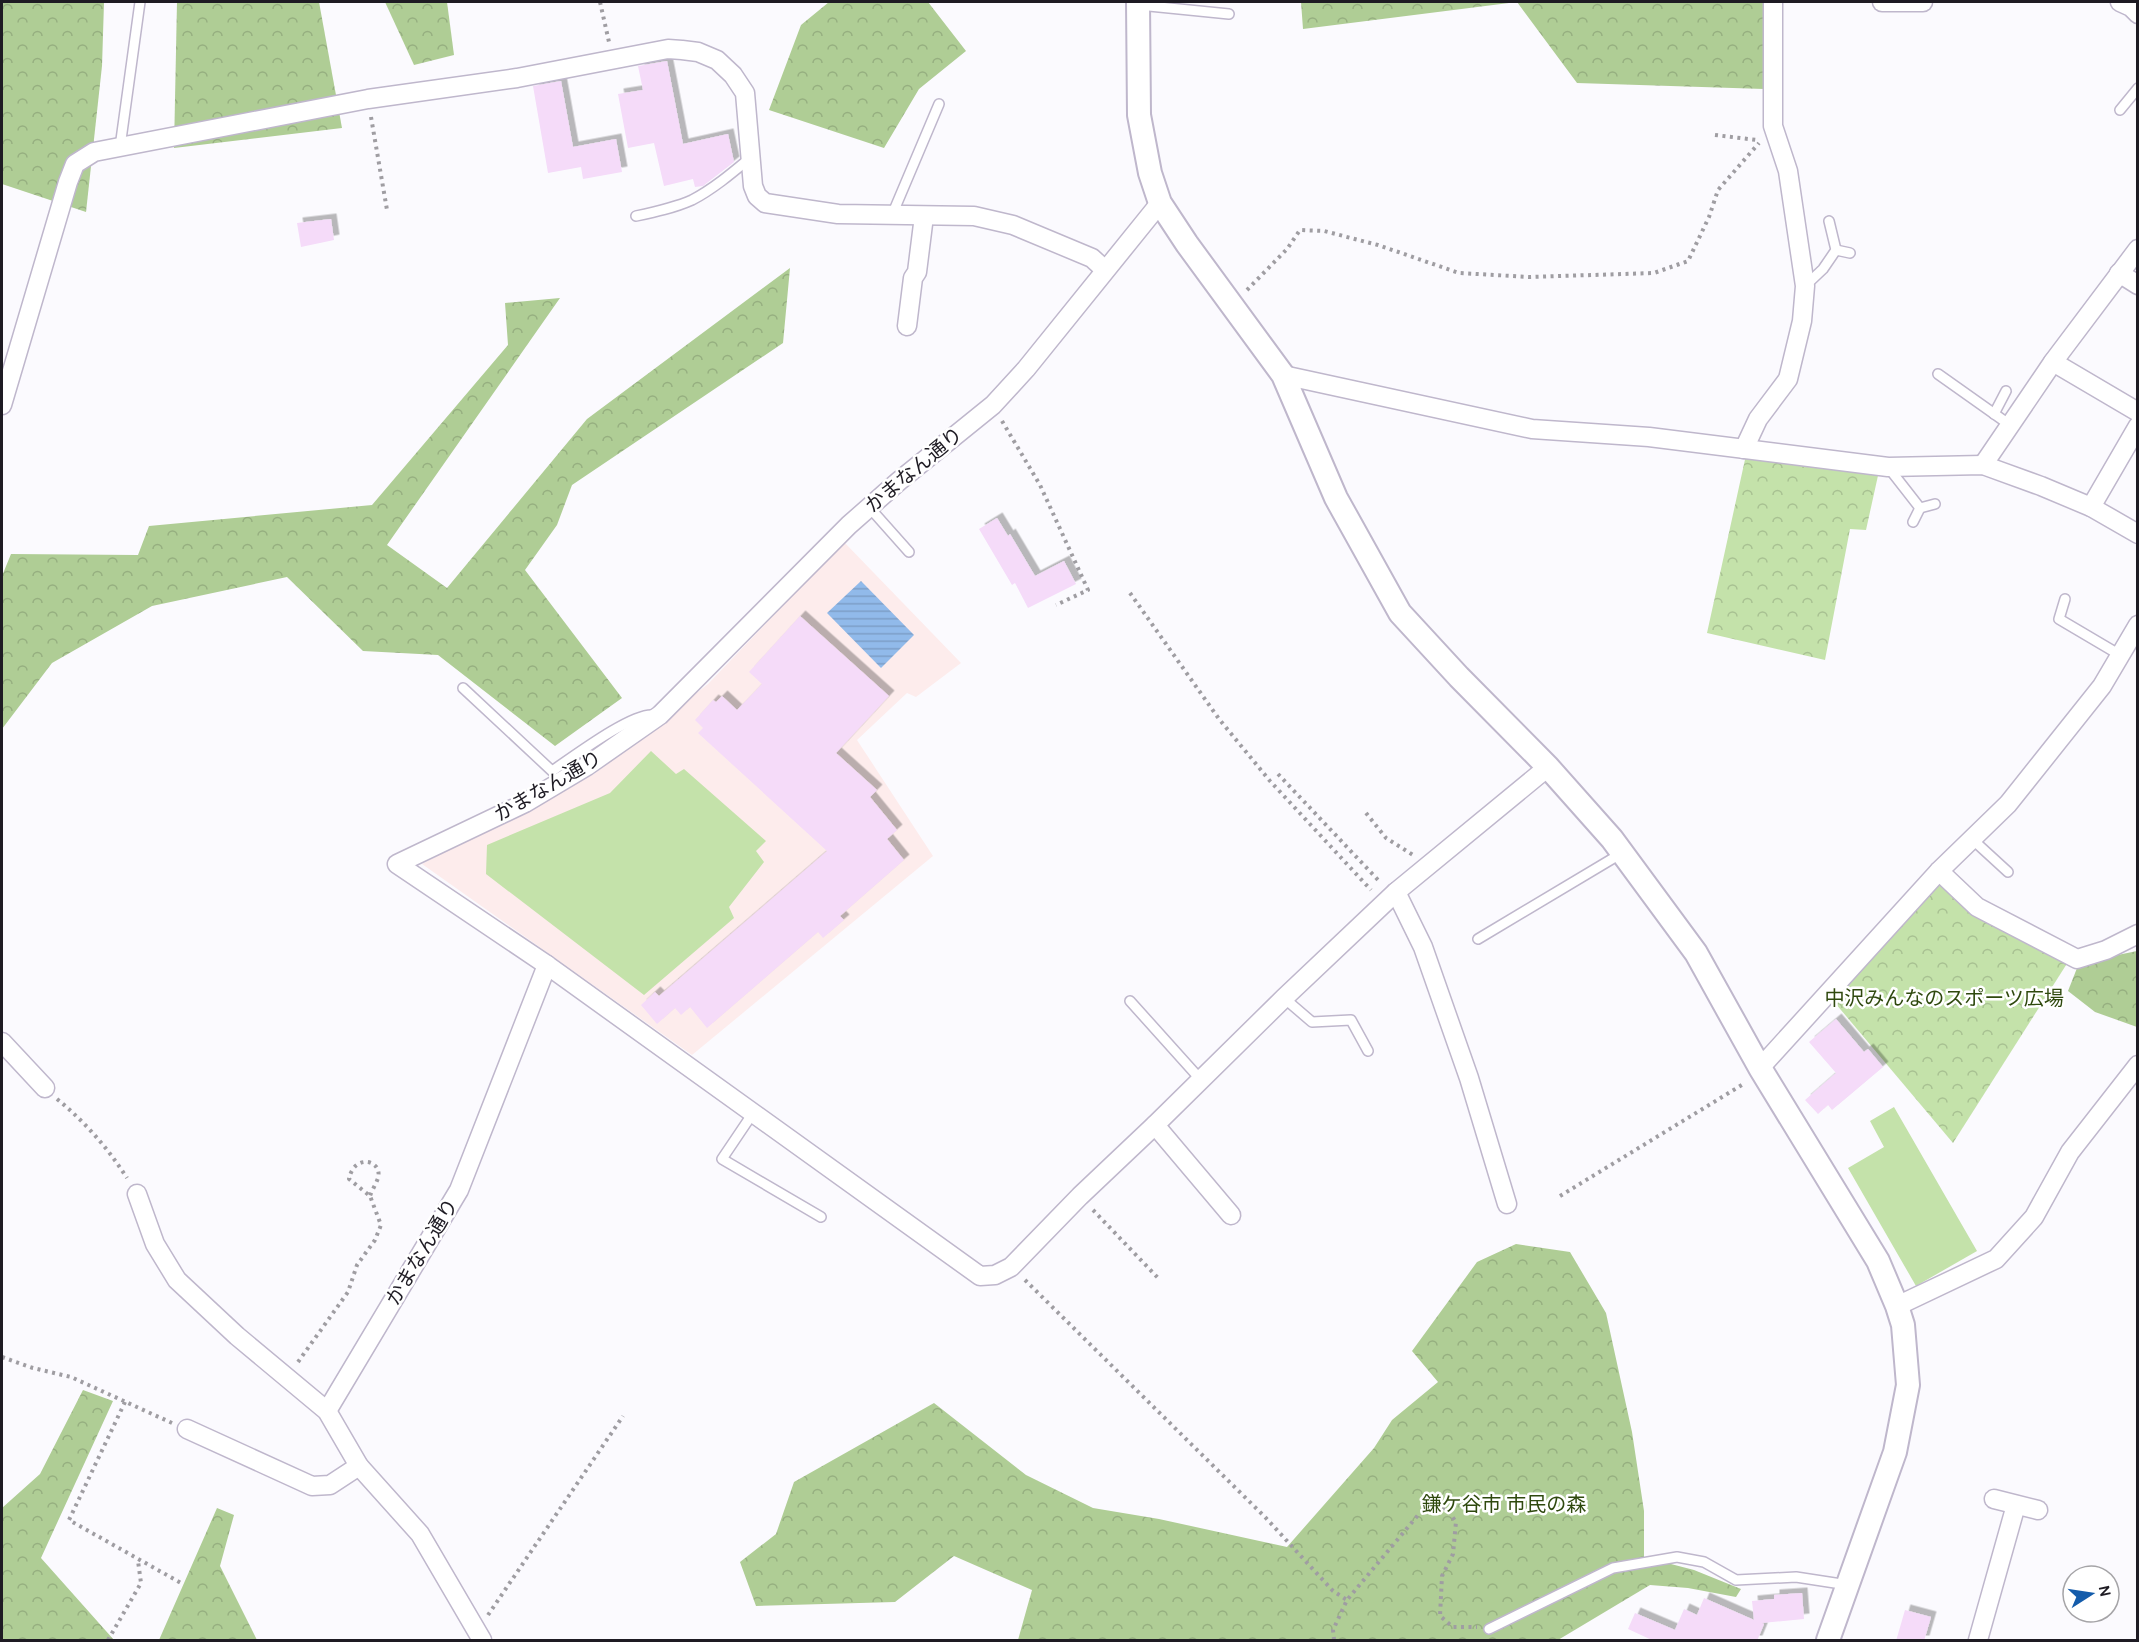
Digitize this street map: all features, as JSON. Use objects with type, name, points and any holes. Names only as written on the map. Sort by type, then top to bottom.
[{"type":"street","points":[[1744,449],[1758,418],[1788,379],[1802,321],[1805,286],[1788,171],[1773,126],[1773,2]]},
{"type":"street","points":[[1882,2],[1923,2]]},
{"type":"street","points":[[1138,3],[1139,115],[1149,173],[1160,202],[1283,375],[1336,498],[1400,613],[1459,677],[1548,767],[1622,853],[1696,953],[1760,1068],[1878,1261],[1897,1306],[1903,1325],[1908,1385],[1895,1452],[1828,1641]]},
{"type":"street","points":[[2,405],[75,164],[94,152],[368,99],[517,78],[668,50],[698,51],[717,60],[733,75],[745,93],[753,186],[757,196],[765,203],[838,214],[974,216],[1013,225],[1092,258],[1105,270]]},
{"type":"street","name":"かまなん通り","points":[[327,1411],[459,1190],[547,965],[397,864],[525,803],[587,766],[660,716],[758,619],[800,573],[869,507],[993,405],[1026,369],[1160,202]]},
{"type":"street","points":[[907,326],[924,216]]},
{"type":"street","points":[[1983,465],[2053,362],[2138,249]]},
{"type":"street","points":[[2119,273],[2138,285]]},
{"type":"street","points":[[2053,362],[2138,412]]},
{"type":"street","points":[[1283,375],[1532,429],[1649,437],[1888,467],[1983,465],[2041,486],[2136,528]]},
{"type":"street","points":[[2091,507],[2138,426]]},
{"type":"street","points":[[1760,1068],[1939,871],[2008,804],[2103,686],[2128,651],[2138,625]]},
{"type":"street","points":[[547,965],[980,1276],[995,1275],[1011,1267],[1080,1196],[1391,897],[1548,767]]},
{"type":"street","points":[[1939,871],[1977,907],[2077,958],[2106,950],[2138,934]]},
{"type":"street","points":[[1391,897],[1427,958],[1469,1078],[1507,1204]]},
{"type":"street","points":[[2,1041],[45,1088]]},
{"type":"street","points":[[1897,1306],[1996,1259],[2034,1217],[2070,1152],[2138,1065]]},
{"type":"street","points":[[1155,1125],[1231,1215]]},
{"type":"street","points":[[137,1194],[155,1244],[177,1280],[237,1336],[327,1411],[359,1466],[420,1534],[480,1635]]},
{"type":"street","points":[[187,1429],[312,1486],[330,1485],[359,1466]]},
{"type":"street","points":[[1994,1499],[2038,1510]]},
{"type":"street","points":[[1978,1641],[2016,1505]]},
{"type":"lane","points":[[120,147],[141,2]]},
{"type":"lane","points":[[1138,3],[1228,14]]},
{"type":"lane","points":[[2120,110],[2138,88]]},
{"type":"lane","points":[[892,215],[939,104]]},
{"type":"lane","points":[[636,216],[665,210],[692,199],[720,182],[750,158]]},
{"type":"lane","points":[[1805,286],[1823,270],[1836,250],[1830,221]]},
{"type":"lane","points":[[1836,250],[1850,253]]},
{"type":"lane","points":[[1938,374],[2010,425]]},
{"type":"lane","points":[[1994,414],[2006,391]]},
{"type":"lane","points":[[1888,467],[1920,508]]},
{"type":"lane","points":[[1913,522],[1920,508],[1935,504]]},
{"type":"lane","points":[[869,507],[909,552]]},
{"type":"lane","points":[[2065,598],[2059,619],[2128,651]]},
{"type":"lane","points":[[463,688],[552,771],[619,728],[646,715],[660,716]]},
{"type":"lane","points":[[1972,839],[2008,872]]},
{"type":"lane","points":[[1478,939],[1622,853]]},
{"type":"lane","points":[[1284,998],[1312,1022],[1351,1020],[1368,1051]]},
{"type":"lane","points":[[1130,1001],[1201,1080]]},
{"type":"lane","points":[[753,1113],[722,1159],[821,1217]]},
{"type":"lane","points":[[1489,1629],[1613,1568],[1677,1557],[1704,1562],[1736,1580],[1796,1577],[1848,1585]]},
{"type":"path","points":[[600,2],[612,59]]},
{"type":"path","points":[[368,99],[387,210]]},
{"type":"path","points":[[1230,303],[1250,287],[1287,249],[1300,230],[1324,231],[1377,245],[1459,273],[1530,277],[1654,273],[1688,261],[1709,217],[1718,190],[1761,140],[1715,135]]},
{"type":"path","points":[[993,405],[1040,485],[1088,590],[1056,605]]},
{"type":"path","points":[[1130,593],[1219,719],[1270,781],[1391,897]]},
{"type":"path","points":[[1278,774],[1391,897]]},
{"type":"path","points":[[1366,813],[1386,838],[1429,865]]},
{"type":"path","points":[[1560,1196],[1748,1082],[1760,1068]]},
{"type":"path","points":[[45,1088],[82,1120],[112,1155],[137,1194]]},
{"type":"path","points":[[287,1377],[348,1292],[357,1265],[375,1240],[381,1225],[370,1196],[349,1179],[351,1169],[365,1162],[377,1167],[379,1177],[370,1196]]},
{"type":"path","points":[[1080,1196],[1160,1280]]},
{"type":"path","points":[[1011,1267],[1265,1517],[1333,1591],[1347,1600]]},
{"type":"path","points":[[2,1357],[33,1368],[71,1377],[187,1429]]},
{"type":"path","points":[[125,1402],[69,1520],[181,1583]]},
{"type":"path","points":[[480,1635],[622,1416]]},
{"type":"path","points":[[1334,1641],[1333,1630],[1347,1600],[1419,1514],[1436,1507],[1447,1509],[1456,1522],[1454,1554],[1442,1576],[1440,1616],[1453,1627],[1473,1626],[1489,1629]]},
{"type":"path","points":[[108,1641],[141,1583],[138,1560]]},
{"type":"shaded area","points":[[844,542],[961,663],[916,697],[907,693],[857,740],[933,856],[692,1055],[422,864],[594,774],[708,684]]},
{"type":"green space","points":[[2,2],[104,2],[102,66],[86,212],[2,184]]},
{"type":"green space","points":[[177,2],[319,2],[342,128],[174,148]]},
{"type":"green space","points":[[385,2],[447,2],[454,55],[414,65]]},
{"type":"green space","points":[[829,2],[928,2],[966,51],[919,89],[884,148],[769,110],[801,25]]},
{"type":"green space","points":[[1301,2],[1517,2],[1303,29]]},
{"type":"green space","points":[[1517,2],[1765,2],[1764,89],[1577,83]]},
{"type":"green space","points":[[790,268],[783,343],[572,485],[557,525],[525,570],[622,698],[555,746],[438,655],[363,651],[287,577],[152,606],[52,663],[2,729],[2,576],[11,554],[138,555],[149,526],[372,505],[508,345],[505,303],[560,298],[387,545],[447,588],[587,419]]},
{"type":"green space","points":[[1746,455],[1879,471],[1866,530],[1850,529],[1825,660],[1707,633]]},
{"type":"green space","points":[[651,751],[676,774],[684,769],[766,841],[756,851],[764,862],[729,907],[734,918],[644,995],[486,874],[487,845],[610,793]]},
{"type":"green space","name":"中沢みんなのスポーツ広場","points":[[1937,880],[2068,962],[1953,1143],[1830,997]]},
{"type":"green space","points":[[2137,951],[2137,1027],[2095,1012],[2068,991],[2079,963]]},
{"type":"green space","points":[[1894,1107],[1977,1251],[1916,1286],[1848,1168],[1884,1147],[1870,1121]]},
{"type":"green space","name":"鎌ケ谷市 市民の森","points":[[1516,1244],[1570,1252],[1606,1313],[1632,1432],[1644,1511],[1644,1557],[1694,1570],[1741,1589],[1736,1597],[1688,1588],[1650,1585],[1558,1640],[1018,1640],[1032,1590],[954,1556],[895,1602],[756,1606],[740,1562],[776,1534],[794,1482],[934,1403],[1026,1475],[1093,1508],[1159,1519],[1287,1547],[1374,1448],[1392,1420],[1438,1382],[1412,1351],[1477,1262]]},
{"type":"green space","points":[[83,1390],[113,1401],[41,1558],[114,1640],[2,1640],[2,1508],[40,1474]]},
{"type":"green space","points":[[217,1508],[234,1515],[220,1566],[257,1640],[159,1640]]},
{"type":"water","points":[[861,581],[914,635],[881,668],[827,613]]},
{"type":"building","points":[[667,61],[683,144],[728,134],[734,162],[703,186],[695,187],[693,179],[664,186],[654,143],[628,148],[618,94],[643,90],[638,66]]},
{"type":"building","points":[[561,81],[573,147],[616,139],[622,172],[583,179],[581,167],[548,173],[533,86]]},
{"type":"building","points":[[331,219],[334,240],[301,247],[297,223]]},
{"type":"building","points":[[997,518],[1008,536],[1010,534],[1035,576],[1064,561],[1076,584],[1028,608],[1015,583],[1012,585],[979,529]]},
{"type":"building","points":[[800,616],[889,696],[836,753],[877,790],[870,797],[897,830],[887,839],[904,860],[840,916],[844,920],[823,938],[818,932],[707,1028],[690,1007],[681,1015],[675,1008],[657,1024],[641,1005],[655,992],[659,996],[827,851],[698,733],[703,728],[695,720],[713,700],[716,702],[722,696],[737,710],[762,684],[749,672]]},
{"type":"building","points":[[1836,1019],[1864,1052],[1868,1049],[1883,1067],[1832,1110],[1828,1105],[1818,1114],[1805,1100],[1836,1073],[1809,1042]]},
{"type":"building","points":[[1802,1593],[1804,1619],[1762,1623],[1764,1624],[1757,1641],[1654,1641],[1628,1629],[1635,1613],[1675,1630],[1684,1609],[1697,1615],[1704,1598],[1754,1620],[1752,1601],[1774,1599],[1774,1595]]},
{"type":"building","points":[[1905,1610],[1931,1617],[1924,1641],[1896,1641]]}]
